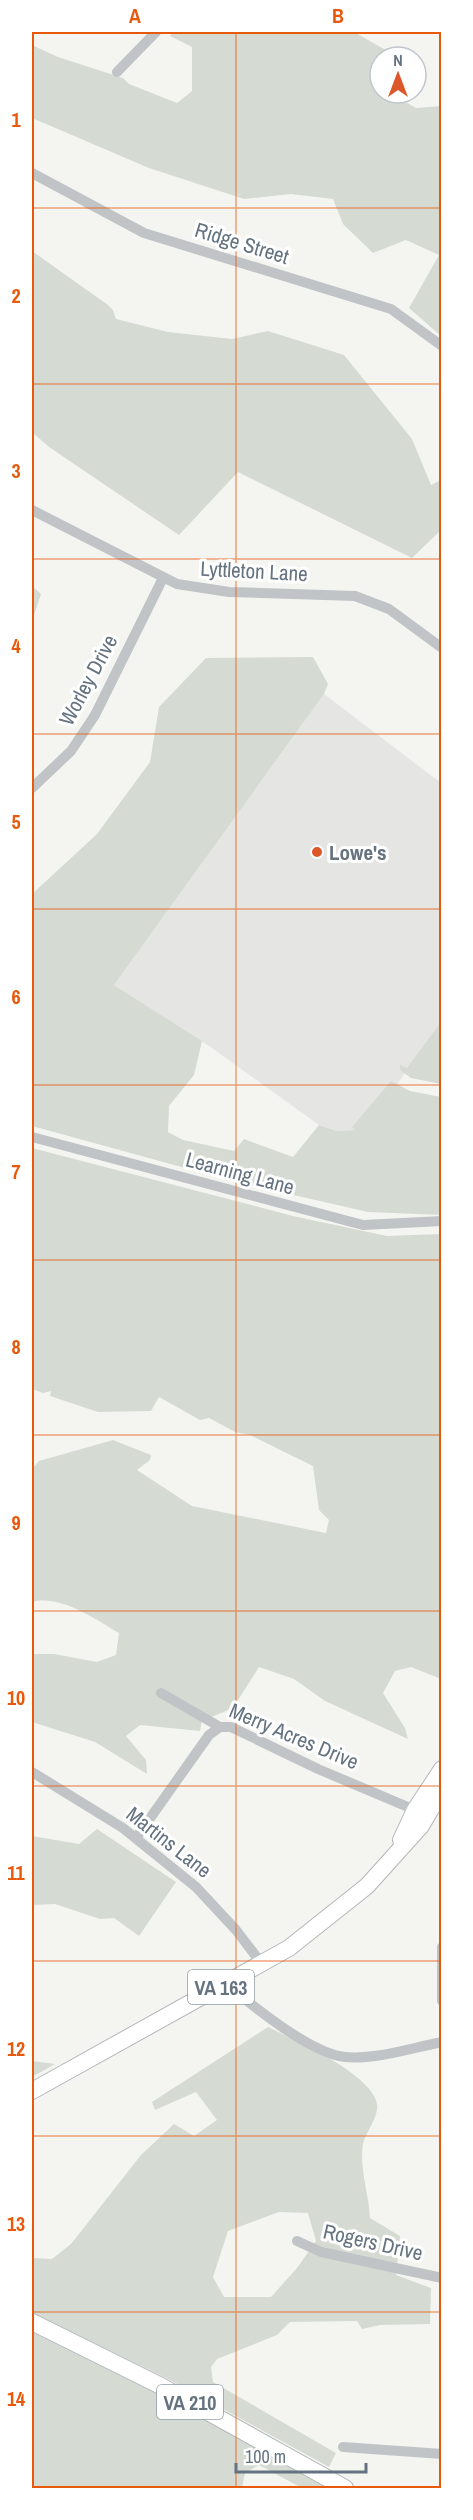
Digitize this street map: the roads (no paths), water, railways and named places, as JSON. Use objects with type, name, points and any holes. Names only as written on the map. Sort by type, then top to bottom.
[{"type":"main road","name":"VA 163","points":[[393,1857],[416,1810],[441,1769]]},
{"type":"main road","name":"VA 163","points":[[32,2091],[262,1964],[337,1912],[367,1886],[421,1826],[441,1790]]},
{"type":"main road","name":"VA 210","points":[[32,2322],[152,2382],[345,2488]]},
{"type":"street","points":[[117,72],[156,32]]},
{"type":"street","name":"Ridge Street","points":[[32,173],[144,233],[392,309],[441,346]]},
{"type":"street","name":"Lyttleton Lane","points":[[32,510],[163,578],[188,587],[219,591],[356,596],[389,609],[441,648]]},
{"type":"street","name":"Worley Drive","points":[[32,788],[71,751],[95,715],[163,578]]},
{"type":"street","name":"Learning Lane","points":[[32,1137],[363,1225],[441,1221]]},
{"type":"street","name":"Merry Acres Drive","points":[[161,1693],[220,1727],[231,1727],[318,1769],[416,1810]]},
{"type":"street","points":[[136,1838],[209,1735],[220,1727]]},
{"type":"street","name":"Martins Lane","points":[[32,1772],[76,1797],[136,1838],[209,1899],[262,1964]]},
{"type":"street","points":[[441,1947],[441,2001]]},
{"type":"street","points":[[227,1984],[295,2035],[336,2056],[357,2057],[441,2042]]},
{"type":"street","name":"Rogers Drive","points":[[297,2241],[321,2252],[441,2278]]},
{"type":"street","points":[[343,2447],[441,2454]]},
{"type":"place","name":"Lowe's","points":[[317,852]]}]
